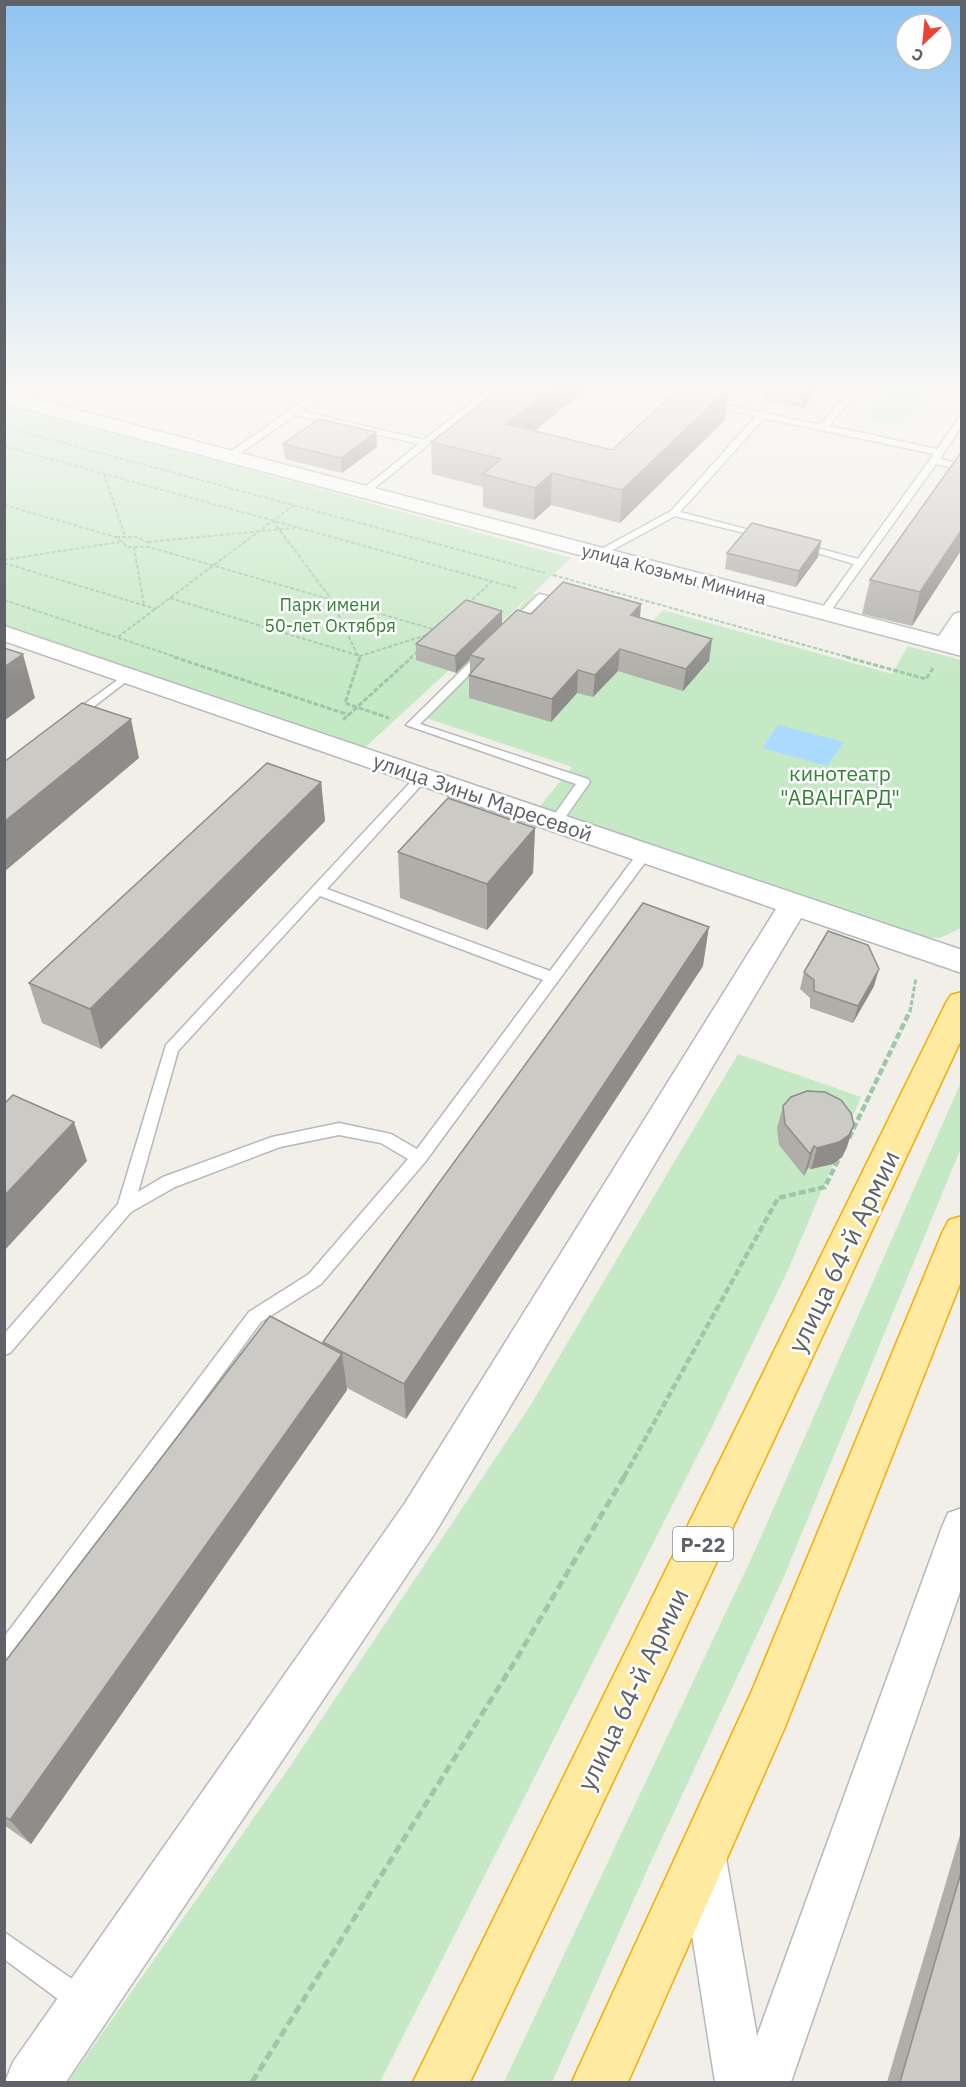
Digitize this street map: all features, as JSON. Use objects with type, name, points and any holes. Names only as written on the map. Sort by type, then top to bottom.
[{"type":"highway","name":"улица 64-й Армии","points":[[441,2082],[962,1003]]},
{"type":"highway","points":[[600,2082],[772,1699],[962,1231]]},
{"type":"street","name":"улица Козьмы Минина","points":[[339,485],[953,647]]},
{"type":"street","points":[[953,647],[962,619]]},
{"type":"street","name":"улица Зины Маресевой","points":[[4,633],[962,962]]},
{"type":"street","points":[[33,2082],[88,2006],[420,1518],[794,904]]},
{"type":"street","points":[[766,2082],[962,1527]]},
{"type":"street","points":[[703,1855],[740,2082]]},
{"type":"lane","points":[[364,492],[372,485]]},
{"type":"lane","points":[[600,554],[674,513],[699,485]]},
{"type":"lane","points":[[823,614],[915,485]]},
{"type":"lane","points":[[674,513],[773,539]]},
{"type":"lane","points":[[784,542],[860,562]]},
{"type":"lane","points":[[543,596],[412,725],[584,782],[555,822]]},
{"type":"lane","points":[[66,724],[127,676]]},
{"type":"lane","points":[[125,1207],[171,1049],[422,777]]},
{"type":"lane","points":[[4,1655],[255,1317],[315,1279],[419,1158],[645,853]]},
{"type":"lane","points":[[317,890],[553,978]]},
{"type":"lane","points":[[4,1347],[125,1207],[169,1182],[268,1144],[339,1129],[385,1138],[419,1158]]},
{"type":"lane","points":[[4,1944],[88,2006]]},
{"type":"path","points":[[108,485],[125,536]]},
{"type":"path","points":[[145,485],[543,596]]},
{"type":"path","points":[[221,485],[926,679],[953,647]]},
{"type":"path","points":[[4,505],[116,537],[125,536],[148,542],[298,528]]},
{"type":"path","points":[[117,638],[294,505]]},
{"type":"path","points":[[273,521],[331,599],[360,656],[345,703],[412,725]]},
{"type":"path","points":[[116,537],[119,542]]},
{"type":"path","points":[[4,561],[119,542],[134,547],[148,547],[213,565],[439,631]]},
{"type":"path","points":[[148,542],[148,547]]},
{"type":"path","points":[[134,547],[144,605]]},
{"type":"path","points":[[4,561],[156,609]]},
{"type":"path","points":[[465,606],[492,582]]},
{"type":"path","points":[[170,598],[360,656],[439,631]]},
{"type":"path","points":[[4,600],[349,715]]},
{"type":"path","points":[[431,638],[439,631]]},
{"type":"path","points":[[320,741],[423,646]]},
{"type":"path","points":[[252,2082],[523,1648],[624,1477],[778,1198],[825,1187],[909,1016],[918,967]]},
{"type":"green space","points":[[4,485],[305,485],[571,558],[533,593],[649,625],[663,610],[892,674],[908,646],[961,660],[961,928],[940,938],[915,937],[536,811],[572,767],[417,715],[532,594],[361,751],[5,629]]},
{"type":"green space","points":[[738,1054],[861,1097],[788,1270],[709,1433],[380,2082],[68,2082],[291,1765],[529,1408]]},
{"type":"green space","points":[[961,1082],[961,1148],[782,1581],[648,1868],[552,2082],[504,2082],[752,1557]]},
{"type":"water","points":[[778,725],[844,742],[827,766],[762,748]]},
{"type":"building","points":[[603,485],[627,485],[622,490]]},
{"type":"building","points":[[937,485],[962,485],[962,529],[920,592],[870,580]]},
{"type":"building","points":[[752,523],[821,541],[799,571],[727,553]]},
{"type":"building","points":[[563,582],[641,604],[631,615],[712,639],[686,669],[620,649],[595,675],[578,670],[552,699],[469,675],[484,659],[470,655],[517,610],[531,614]]},
{"type":"building","points":[[466,600],[502,611],[455,656],[416,644]]},
{"type":"building","points":[[4,648],[23,654],[4,667]]},
{"type":"building","points":[[82,703],[131,719],[4,822],[4,762]]},
{"type":"building","points":[[267,763],[321,782],[90,1009],[29,983]]},
{"type":"building","points":[[448,798],[535,828],[487,884],[398,852]]},
{"type":"building","points":[[643,903],[709,927],[404,1384],[323,1342]]},
{"type":"building","points":[[828,931],[868,945],[879,969],[858,1006],[814,991],[814,980],[804,972]]},
{"type":"building","points":[[807,1091],[825,1092],[841,1100],[851,1113],[854,1125],[849,1135],[839,1142],[817,1148],[814,1146],[810,1154],[785,1124],[783,1106],[791,1097]]},
{"type":"building","points":[[13,1095],[74,1122],[4,1196],[4,1104]]},
{"type":"building","points":[[270,1316],[342,1354],[10,1820],[4,1816],[4,1663]]},
{"type":"building","points":[[962,1869],[962,2082],[900,2082]]},
{"type":"park label","name":"Парк имени 50-лет Октября","points":[[330,614]]},
{"type":"park label","name":"кинотеатр \"АВАНГАРД\"","points":[[840,785]]}]
